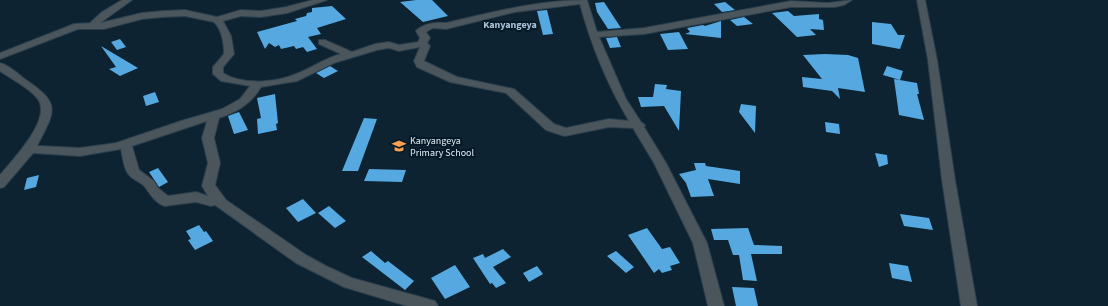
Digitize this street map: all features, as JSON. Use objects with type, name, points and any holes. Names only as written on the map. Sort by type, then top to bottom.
[{"type":"street","points":[[92,26],[105,14],[128,0]]},
{"type":"street","points":[[0,56],[68,28],[77,26],[104,26],[142,16],[185,13],[217,20],[241,14],[261,14],[287,10],[323,0]]},
{"type":"street","points":[[593,36],[644,31],[791,4],[810,3],[837,5],[848,0]]},
{"type":"street","points":[[921,0],[934,71],[946,161],[969,306]]},
{"type":"street","points":[[422,44],[425,38],[421,31],[429,26],[437,24],[446,26],[516,9],[583,1],[593,36],[621,98],[639,125],[660,163],[700,243],[716,306]]},
{"type":"street","points":[[217,20],[220,21],[224,32],[229,54],[218,67],[218,74],[222,78],[239,83],[257,83],[300,77],[332,59],[352,55],[375,47],[390,45],[399,48],[422,44]]},
{"type":"street","points":[[322,42],[352,55]]},
{"type":"street","points":[[422,44],[425,46],[419,61],[421,65],[454,80],[501,88],[510,91],[550,127],[566,132],[609,123],[639,125]]},
{"type":"street","points":[[0,66],[34,90],[45,101],[47,108],[45,119],[30,149],[0,184]]},
{"type":"street","points":[[30,149],[54,152],[76,152],[109,148],[233,109],[250,98],[257,83]]},
{"type":"street","points":[[214,116],[208,138],[214,164],[208,186],[221,204],[281,246],[321,270],[349,283],[430,306]]},
{"type":"street","points":[[126,143],[131,167],[134,173],[150,184],[153,191],[165,201],[196,197],[211,201],[218,199]]},
{"type":"building","points":[[432,0],[448,16],[423,22],[400,2]]},
{"type":"building","points":[[604,2],[621,28],[608,29],[597,12],[595,3]]},
{"type":"building","points":[[725,2],[735,10],[722,12],[714,4]]},
{"type":"building","points":[[332,6],[346,19],[317,28],[321,34],[308,37],[317,49],[307,52],[303,47],[296,49],[294,46],[281,49],[279,45],[275,47],[269,43],[265,49],[257,32],[297,21],[295,19],[306,16],[307,13],[312,12],[312,8]]},
{"type":"building","points":[[547,10],[553,34],[543,35],[537,11]]},
{"type":"building","points":[[788,11],[794,16],[819,14],[819,19],[823,20],[824,30],[810,29],[816,35],[797,37],[772,13]]},
{"type":"building","points":[[744,17],[753,24],[737,26],[730,20]]},
{"type":"building","points":[[721,21],[721,38],[685,34],[690,32],[687,28],[703,25],[705,26]]},
{"type":"building","points":[[872,22],[891,24],[898,35],[905,35],[900,49],[872,44]]},
{"type":"building","points":[[679,32],[688,49],[668,50],[660,34]]},
{"type":"building","points":[[617,37],[621,47],[610,48],[606,38]]},
{"type":"building","points":[[120,39],[126,47],[117,50],[111,42]]},
{"type":"building","points":[[101,46],[138,68],[120,76],[109,69],[116,67]]},
{"type":"building","points":[[803,55],[848,55],[858,58],[865,92],[838,88],[840,99],[832,91],[803,87],[802,77],[822,79]]},
{"type":"building","points":[[330,66],[338,71],[324,78],[316,73]]},
{"type":"building","points":[[887,66],[903,71],[900,80],[883,75]]},
{"type":"building","points":[[894,79],[917,83],[919,94],[917,94],[924,120],[899,115]]},
{"type":"building","points":[[655,84],[667,85],[666,89],[681,91],[679,131],[664,106],[641,107],[638,97],[653,97]]},
{"type":"building","points":[[155,92],[159,102],[146,106],[143,96]]},
{"type":"building","points":[[275,94],[278,123],[276,124],[277,130],[258,134],[257,119],[261,118],[257,98]]},
{"type":"building","points":[[741,104],[756,106],[755,133],[739,112]]},
{"type":"building","points":[[239,112],[248,130],[234,134],[228,116]]},
{"type":"building","points":[[364,118],[377,119],[358,171],[342,171]]},
{"type":"building","points":[[825,122],[839,124],[840,134],[826,132]]},
{"type":"building","points":[[875,153],[887,155],[888,164],[879,167]]},
{"type":"building","points":[[694,163],[705,163],[706,166],[740,171],[740,184],[708,179],[714,196],[691,197],[686,183],[679,174],[696,170]]},
{"type":"building","points":[[158,168],[168,182],[159,187],[149,172]]},
{"type":"building","points":[[369,169],[406,170],[402,182],[364,181]]},
{"type":"building","points":[[39,175],[36,187],[24,190],[27,178]]},
{"type":"building","points":[[303,199],[316,213],[298,222],[286,208]]},
{"type":"building","points":[[329,206],[346,221],[335,228],[318,213]]},
{"type":"building","points":[[900,214],[929,218],[933,230],[904,226]]},
{"type":"building","points":[[199,225],[204,232],[206,231],[213,241],[195,250],[188,240],[191,239],[186,231]]},
{"type":"building","points":[[647,228],[662,249],[670,247],[680,263],[670,266],[672,270],[662,273],[659,269],[654,273],[628,235]]},
{"type":"building","points":[[748,228],[754,245],[782,246],[782,254],[751,254],[757,281],[743,280],[739,255],[733,255],[728,240],[714,240],[711,229]]},
{"type":"building","points":[[503,249],[511,257],[493,267],[506,283],[496,288],[492,283],[490,284],[473,258],[483,254],[485,258]]},
{"type":"building","points":[[371,251],[385,263],[388,261],[414,281],[405,290],[362,257]]},
{"type":"building","points":[[616,251],[634,267],[626,273],[607,256]]},
{"type":"building","points":[[889,263],[908,266],[912,282],[892,278]]},
{"type":"building","points":[[455,265],[470,287],[445,299],[431,278]]},
{"type":"building","points":[[537,266],[543,274],[529,282],[523,273]]},
{"type":"building","points":[[732,287],[754,288],[758,306],[736,306]]},
{"type":"place","name":"Kanyangeya Primary School","points":[[399,146]]},
{"type":"district","name":"Kanyangeya","points":[[510,24]]}]
